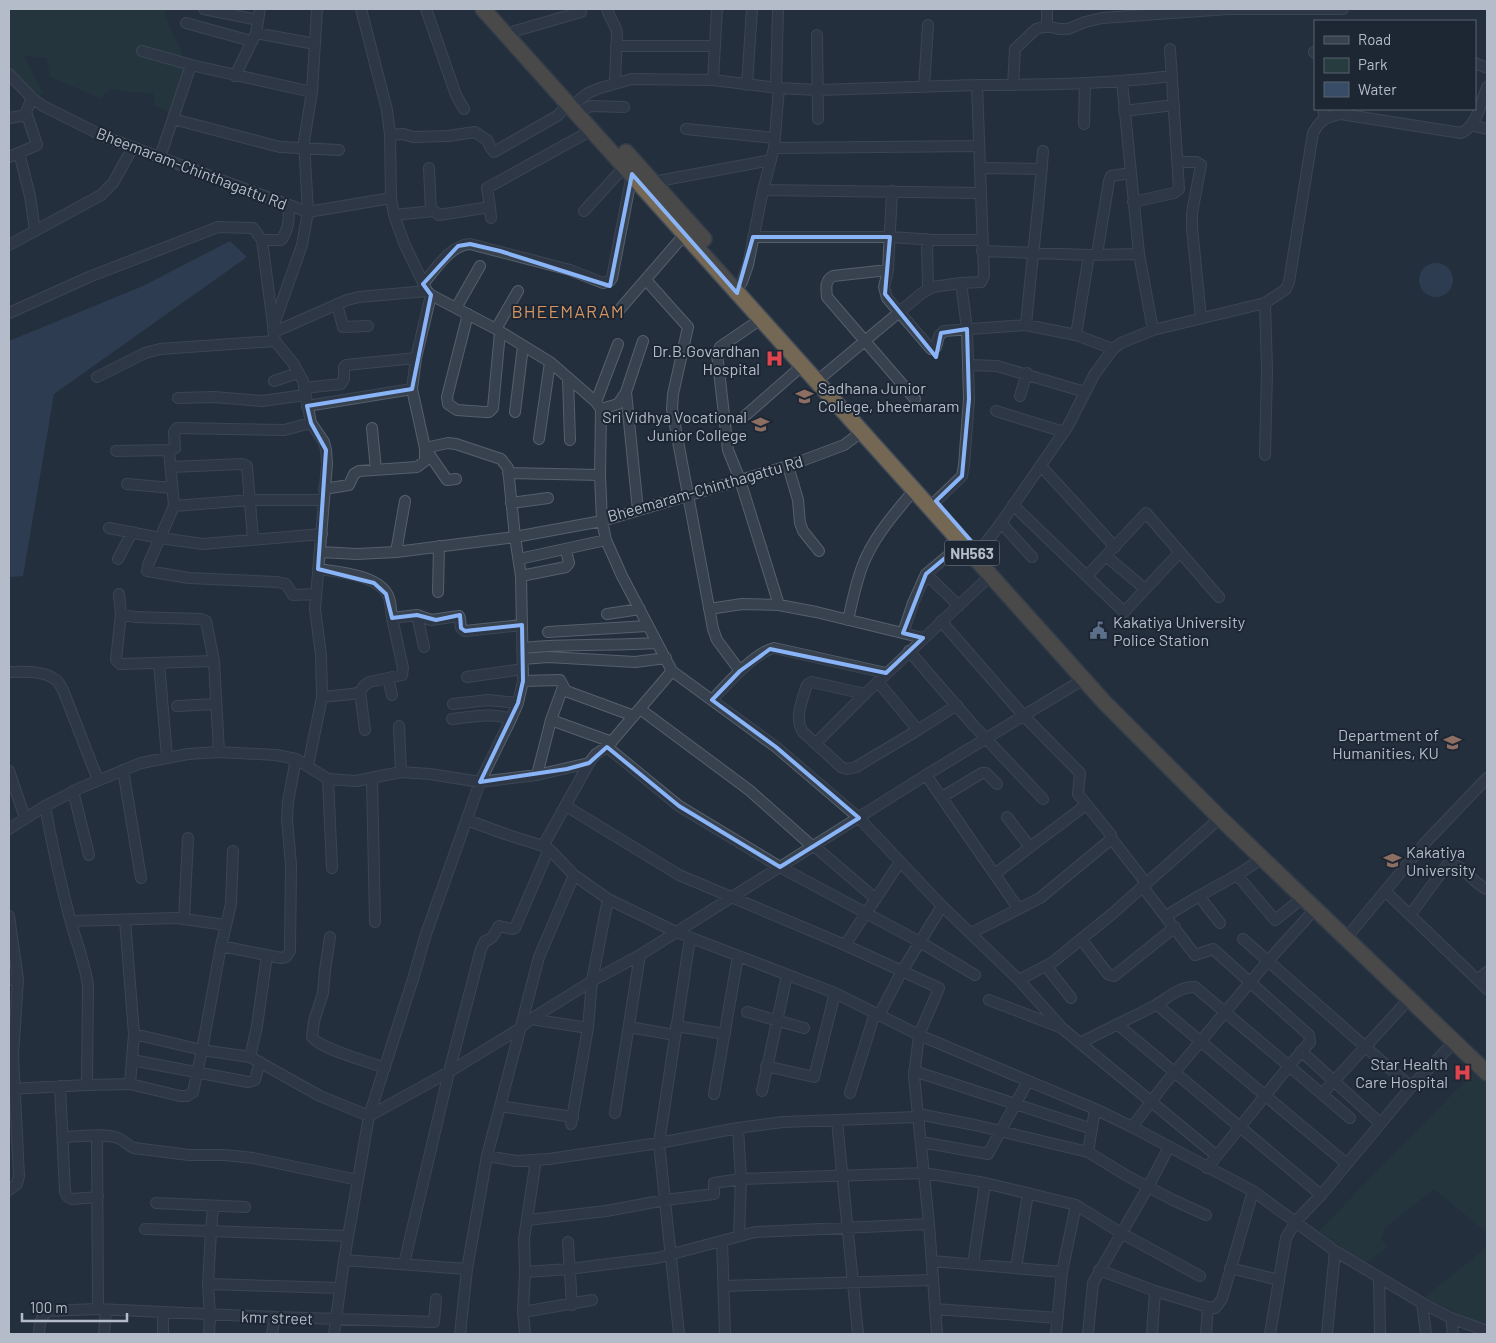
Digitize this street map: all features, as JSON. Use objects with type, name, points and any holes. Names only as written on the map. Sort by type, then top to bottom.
[{"type":"highway","name":"NH563","points":[[483,9],[653,182],[739,287],[761,319],[962,542],[976,553],[1110,698],[1349,934],[1487,1061]]},
{"type":"highway","name":"NH563","points":[[495,9],[577,105],[592,130],[685,234],[739,287],[823,376],[936,501],[991,575],[1084,679],[1220,818],[1316,908],[1349,934],[1410,998],[1487,1072]]},
{"type":"street","points":[[204,9],[258,20]]},
{"type":"street","points":[[235,76],[254,37],[260,9]]},
{"type":"street","points":[[274,333],[302,245],[308,212],[304,141],[312,92],[317,9]]},
{"type":"street","points":[[361,9],[387,110],[390,135],[391,198],[394,215],[404,243],[427,290],[550,362],[598,406],[618,404],[626,392],[644,341]]},
{"type":"street","points":[[426,9],[456,95],[464,109]]},
{"type":"street","points":[[607,9],[616,29],[615,82]]},
{"type":"street","points":[[713,80],[717,9]]},
{"type":"street","points":[[747,85],[752,9]]},
{"type":"street","points":[[739,287],[748,265],[763,190],[775,143],[778,9]]},
{"type":"street","points":[[1013,85],[1015,49],[1036,29],[1047,26],[1063,29],[1102,18],[1210,10],[1343,9]]},
{"type":"street","points":[[515,31],[581,12]]},
{"type":"street","points":[[1047,12],[1047,26]]},
{"type":"street","points":[[186,23],[254,37],[315,44]]},
{"type":"street","points":[[924,87],[928,25]]},
{"type":"street","points":[[817,35],[818,119]]},
{"type":"street","points":[[616,46],[715,46]]},
{"type":"street","points":[[1133,202],[1179,190],[1170,49]]},
{"type":"street","points":[[142,51],[190,66],[312,92]]},
{"type":"street","points":[[160,157],[190,66]]},
{"type":"street","name":"Bheemaram-Chinthagattu Rd","points":[[9,74],[32,98],[50,110],[88,129],[308,212],[391,198]]},
{"type":"street","points":[[390,135],[403,134],[413,137],[448,136],[475,132],[487,140],[494,152],[577,105],[588,93],[615,82],[632,79],[713,80],[777,88],[818,90],[1085,84],[1172,76]]},
{"type":"street","points":[[1122,82],[1133,202],[1153,330]]},
{"type":"street","points":[[1084,124],[1085,84]]},
{"type":"street","points":[[823,376],[928,289],[983,280],[978,85]]},
{"type":"street","points":[[976,553],[1002,523],[1064,432],[1094,375],[1113,349],[1121,343],[1153,330],[1264,303],[1286,290],[1289,282],[1313,133],[1324,114],[1340,114],[1460,133],[1467,130],[1477,116],[1482,92]]},
{"type":"street","points":[[9,157],[37,145],[26,109],[32,98]]},
{"type":"street","points":[[577,105],[624,107]]},
{"type":"street","points":[[1124,110],[1174,105]]},
{"type":"street","points":[[9,118],[27,115]]},
{"type":"street","points":[[173,119],[280,147],[339,150]]},
{"type":"street","points":[[1470,125],[1487,130]]},
{"type":"street","points":[[686,129],[775,143],[979,146]]},
{"type":"street","points":[[394,215],[431,211],[439,215],[490,213],[487,188],[592,130]]},
{"type":"street","points":[[9,245],[108,189],[118,176],[133,147]]},
{"type":"street","points":[[1026,325],[1032,253],[1040,198],[1043,151]]},
{"type":"street","points":[[19,153],[30,196],[35,231]]},
{"type":"street","points":[[653,182],[771,160]]},
{"type":"street","points":[[1178,162],[1196,162],[1201,164],[1192,213],[1201,318]]},
{"type":"street","points":[[429,168],[431,211]]},
{"type":"street","points":[[980,168],[1042,169]]},
{"type":"street","points":[[584,211],[628,170]]},
{"type":"street","points":[[324,488],[349,485],[354,474],[359,471],[414,468],[421,466],[425,461],[425,448],[412,389],[416,358],[427,290],[453,250],[463,244],[470,244],[570,270],[607,283],[612,278],[628,170]]},
{"type":"street","points":[[1076,335],[1109,180],[1111,176],[1130,173]]},
{"type":"street","points":[[763,190],[981,193]]},
{"type":"street","points":[[892,191],[885,294],[931,349],[936,347],[939,336],[944,331],[1026,325],[1076,335],[1113,349]]},
{"type":"street","points":[[262,240],[281,240],[286,234],[289,222],[289,205]]},
{"type":"street","points":[[9,313],[89,277],[218,228],[253,228],[262,240],[274,333],[303,381],[311,423],[324,442],[326,450],[327,464],[315,608],[321,654],[322,697],[308,766]]},
{"type":"street","points":[[620,309],[685,234]]},
{"type":"street","points":[[753,237],[890,237],[982,240]]},
{"type":"street","points":[[927,239],[928,289]]},
{"type":"street","points":[[982,251],[1140,254]]},
{"type":"street","points":[[456,308],[480,266]]},
{"type":"street","points":[[888,270],[833,276],[826,283],[826,297],[915,400]]},
{"type":"street","points":[[646,280],[688,327],[673,394],[674,428],[689,495],[709,609],[717,640],[740,672]]},
{"type":"street","points":[[936,501],[962,476],[968,399],[968,365],[967,330],[961,283]]},
{"type":"street","points":[[97,377],[145,353],[160,349],[274,333],[337,304],[358,297],[427,290]]},
{"type":"street","points":[[468,314],[447,397],[448,404],[453,408],[484,412],[493,408],[498,331],[518,290]]},
{"type":"street","points":[[1264,303],[1267,370],[1265,455]]},
{"type":"street","points":[[337,304],[343,327],[368,326]]},
{"type":"street","points":[[761,319],[720,347],[717,355],[728,450],[740,480],[779,605]]},
{"type":"street","name":"Bheemaram-Chinthagattu Rd","points":[[618,344],[598,406],[602,521],[788,466],[844,445],[863,431]]},
{"type":"street","points":[[515,412],[523,346]]},
{"type":"street","points":[[178,398],[214,397],[262,401],[341,384],[344,379],[344,367],[346,365],[416,358]]},
{"type":"street","points":[[539,439],[550,362]]},
{"type":"street","points":[[746,415],[803,365]]},
{"type":"street","points":[[968,365],[997,366],[1027,373],[1084,392]]},
{"type":"street","points":[[274,381],[298,373]]},
{"type":"street","points":[[1020,396],[1027,373]]},
{"type":"street","points":[[568,378],[570,440]]},
{"type":"street","points":[[307,406],[412,389]]},
{"type":"street","points":[[626,392],[638,510]]},
{"type":"street","points":[[996,411],[1064,432]]},
{"type":"street","points":[[116,451],[169,450],[175,448],[174,430],[176,428],[284,430],[311,423]]},
{"type":"street","points":[[372,428],[376,470]]},
{"type":"street","points":[[334,1334],[344,1260],[369,1116],[426,934],[480,782],[512,719],[523,681],[522,576],[515,538],[508,472],[505,463],[501,459],[448,443],[425,448]]},
{"type":"street","points":[[425,448],[447,480],[456,479]]},
{"type":"street","points":[[169,450],[174,506],[147,571],[189,578],[277,582],[286,584],[293,595],[316,594]]},
{"type":"street","points":[[171,467],[246,464],[249,469],[253,539]]},
{"type":"street","points":[[788,466],[798,500],[800,524],[803,531],[820,551]]},
{"type":"street","points":[[1040,466],[1114,547]]},
{"type":"street","points":[[508,472],[600,475]]},
{"type":"street","points":[[127,484],[172,488]]},
{"type":"street","points":[[848,620],[862,566],[866,558],[891,518],[914,489]]},
{"type":"street","points":[[511,503],[548,498]]},
{"type":"street","points":[[174,506],[251,500],[324,500]]},
{"type":"street","points":[[396,552],[404,517],[405,501]]},
{"type":"street","points":[[1014,505],[1124,612],[1180,552]]},
{"type":"street","points":[[1087,576],[1146,513],[1219,597]]},
{"type":"street","points":[[320,552],[357,554],[396,552],[515,538],[602,521],[606,540],[622,576],[672,671],[776,747],[859,818],[942,906],[1018,980],[1063,1029],[1217,1156]]},
{"type":"street","points":[[1002,523],[1032,557]]},
{"type":"street","points":[[109,528],[203,544],[322,534]]},
{"type":"street","points":[[118,559],[132,532]]},
{"type":"street","points":[[519,559],[606,540]]},
{"type":"street","points":[[903,633],[913,603],[926,574],[962,542]]},
{"type":"street","points":[[438,592],[440,546]]},
{"type":"street","points":[[522,576],[566,568],[569,562],[566,550]]},
{"type":"street","points":[[1106,556],[1145,589]]},
{"type":"street","points":[[318,569],[365,578],[374,583],[389,599],[403,671],[400,676],[369,682],[360,692],[365,730]]},
{"type":"street","points":[[926,574],[959,606]]},
{"type":"street","points":[[816,743],[909,651],[991,575]]},
{"type":"street","points":[[119,594],[121,614],[117,662],[120,664],[214,661]]},
{"type":"street","points":[[709,609],[742,604],[779,605],[924,638]]},
{"type":"street","points":[[607,614],[640,609]]},
{"type":"street","points":[[121,614],[135,617],[204,619],[207,623],[214,661],[219,752]]},
{"type":"street","points":[[392,618],[417,615],[431,620],[458,616],[461,628],[465,631],[522,625]]},
{"type":"street","points":[[417,615],[424,648]]},
{"type":"street","points":[[941,621],[1024,715],[1080,773],[1078,794],[1108,830],[1111,838],[1195,955],[1212,949],[1308,1035],[1310,1042],[1207,1168]]},
{"type":"street","points":[[548,632],[647,626]]},
{"type":"street","points":[[467,677],[523,659],[550,645],[657,643]]},
{"type":"street","points":[[712,700],[740,672],[767,650],[774,648],[886,674]]},
{"type":"street","points":[[909,651],[974,726],[1043,799]]},
{"type":"street","points":[[523,659],[548,657],[635,662],[666,658]]},
{"type":"street","points":[[160,663],[167,757]]},
{"type":"street","points":[[404,1264],[449,1072],[482,944],[494,936],[500,926],[515,928],[546,848],[566,806],[590,763],[596,754],[609,745],[672,671]]},
{"type":"street","points":[[9,672],[45,675],[56,680],[63,690],[98,780]]},
{"type":"street","points":[[388,679],[392,695]]},
{"type":"street","points":[[369,1116],[449,1072],[519,1030],[531,1019],[640,955],[926,775],[1084,679]]},
{"type":"street","points":[[523,681],[560,680],[566,691],[637,712],[749,790],[876,899]]},
{"type":"street","points":[[865,694],[812,682],[808,684],[798,721],[803,732],[841,767],[856,768],[957,705]]},
{"type":"street","points":[[878,682],[918,730]]},
{"type":"street","points":[[537,775],[551,720],[563,687]]},
{"type":"street","points":[[322,697],[360,692]]},
{"type":"street","points":[[453,704],[488,700],[518,703]]},
{"type":"street","points":[[177,706],[216,704]]},
{"type":"street","points":[[452,719],[492,715],[512,719]]},
{"type":"street","points":[[551,720],[609,745],[679,806],[780,867],[920,942],[975,974]]},
{"type":"street","points":[[399,726],[401,772]]},
{"type":"street","points":[[9,829],[45,806],[98,780],[141,763],[167,757],[219,752],[258,754],[296,759],[328,779],[356,781],[401,772],[430,774],[480,782],[537,775],[590,763]]},
{"type":"street","points":[[221,946],[281,958],[286,957],[290,951],[291,866],[287,819],[288,802],[296,759]]},
{"type":"street","points":[[123,770],[141,878]]},
{"type":"street","points":[[9,771],[25,818]]},
{"type":"street","points":[[942,797],[982,773],[986,773],[997,784]]},
{"type":"street","points":[[926,775],[1018,908]]},
{"type":"street","points":[[1349,934],[1424,844],[1487,778]]},
{"type":"street","points":[[328,779],[332,868]]},
{"type":"street","points":[[372,779],[375,922]]},
{"type":"street","points":[[73,792],[88,855]]},
{"type":"street","points":[[995,874],[1086,805]]},
{"type":"street","points":[[45,806],[70,921],[82,954],[88,986],[87,1085]]},
{"type":"street","points":[[566,806],[679,875],[845,945],[939,988],[919,1035],[914,1072],[929,1224],[937,1334],[930,1334]]},
{"type":"street","points":[[1007,817],[1030,847]]},
{"type":"street","points":[[1018,980],[1053,962],[1220,818]]},
{"type":"street","points":[[467,820],[546,848],[574,876],[608,899],[676,932],[835,993],[919,1035],[1095,1109],[1132,1127],[1253,1191],[1335,1250],[1422,1303],[1451,1318],[1487,1331]]},
{"type":"street","points":[[184,919],[188,838]]},
{"type":"street","points":[[970,933],[1040,898],[1111,838]]},
{"type":"street","points":[[12,1089],[130,1084],[187,1096],[192,1092],[231,904],[233,850]]},
{"type":"street","points":[[1166,916],[1263,858]]},
{"type":"street","points":[[845,945],[900,862]]},
{"type":"street","points":[[1410,915],[1447,865],[1452,864],[1460,867],[1481,887],[1487,889]]},
{"type":"street","points":[[1237,875],[1275,920],[1304,897]]},
{"type":"street","points":[[460,1334],[467,1269],[487,1156],[539,957],[574,876]]},
{"type":"street","points":[[1385,891],[1487,988]]},
{"type":"street","points":[[1199,896],[1220,923]]},
{"type":"street","points":[[500,1106],[572,1121],[588,1028],[592,982],[608,899]]},
{"type":"street","points":[[850,1093],[877,1014],[942,906]]},
{"type":"street","points":[[1132,1127],[1200,1041],[1316,908]]},
{"type":"street","points":[[9,916],[14,980],[12,1089],[19,1176],[16,1184],[9,1190]]},
{"type":"street","points":[[70,921],[184,919],[226,925]]},
{"type":"street","points":[[126,920],[134,1034],[130,1084]]},
{"type":"street","points":[[1081,939],[1108,974],[1114,976],[1175,927]]},
{"type":"street","points":[[330,937],[323,993],[314,1021],[312,1037],[314,1041],[335,1050],[385,1068]]},
{"type":"street","points":[[679,1334],[659,1143],[690,938]]},
{"type":"street","points":[[1243,939],[1411,1087]]},
{"type":"street","points":[[250,1057],[268,955]]},
{"type":"street","points":[[614,1114],[640,955]]},
{"type":"street","points":[[714,1094],[738,956]]},
{"type":"street","points":[[1046,966],[1070,998]]},
{"type":"street","points":[[1478,980],[1487,972]]},
{"type":"street","points":[[762,1091],[787,975]]},
{"type":"street","points":[[1080,1043],[1156,1005],[1181,990],[1195,987],[1350,1118]]},
{"type":"street","points":[[766,1066],[814,1077],[835,993]]},
{"type":"street","points":[[1322,1094],[1410,998]]},
{"type":"street","points":[[989,1000],[1063,1029]]},
{"type":"street","points":[[1156,1005],[1347,1164]]},
{"type":"street","points":[[747,1012],[804,1028]]},
{"type":"street","points":[[531,1019],[588,1028]]},
{"type":"street","points":[[1117,1024],[1321,1195]]},
{"type":"street","points":[[629,1027],[725,1034]]},
{"type":"street","points":[[134,1034],[202,1050],[250,1057],[320,1096],[369,1116]]},
{"type":"street","points":[[1270,1334],[1286,1238],[1296,1221],[1321,1195],[1411,1087],[1455,1041]]},
{"type":"street","points":[[1302,1051],[1380,1123]]},
{"type":"street","points":[[132,1060],[253,1082],[260,1062]]},
{"type":"street","points":[[914,1072],[1092,1129]]},
{"type":"street","points":[[920,1142],[988,1154],[1028,1081]]},
{"type":"street","points":[[60,1086],[66,1195],[72,1198],[98,1197]]},
{"type":"street","points":[[1088,1152],[1095,1109]]},
{"type":"street","points":[[487,1156],[516,1161],[536,1160],[659,1143],[738,1128],[783,1122],[918,1116],[948,1119],[1088,1152],[1127,1176],[1206,1215]]},
{"type":"street","points":[[837,1121],[858,1334]]},
{"type":"street","points":[[738,1128],[741,1179],[739,1236]]},
{"type":"street","points":[[96,1136],[104,1334]]},
{"type":"street","points":[[63,1137],[112,1136],[121,1139],[128,1146],[134,1148],[189,1155],[225,1155],[253,1158],[358,1180]]},
{"type":"street","points":[[1088,1334],[1092,1283],[1169,1147]]},
{"type":"street","points":[[524,1334],[524,1239],[536,1160]]},
{"type":"street","points":[[528,1220],[606,1211],[665,1200],[714,1194],[714,1183],[741,1179],[924,1173],[985,1183],[1076,1204],[1121,1233],[1200,1276]]},
{"type":"street","points":[[973,1264],[985,1183]]},
{"type":"street","points":[[1099,1270],[1155,1291],[1208,1308],[1216,1308],[1222,1299],[1253,1191]]},
{"type":"street","points":[[1016,1268],[1028,1193]]},
{"type":"street","points":[[156,1202],[245,1207]]},
{"type":"street","points":[[1056,1334],[1062,1272],[1076,1204]]},
{"type":"street","points":[[209,1334],[208,1284],[213,1206]]},
{"type":"street","points":[[525,1272],[569,1269],[658,1258],[755,1232],[929,1224]]},
{"type":"street","points":[[145,1229],[348,1236]]},
{"type":"street","points":[[568,1242],[572,1305]]},
{"type":"street","points":[[722,1242],[725,1334]]},
{"type":"street","points":[[1327,1334],[1335,1250]]},
{"type":"street","points":[[344,1260],[467,1269]]},
{"type":"street","points":[[932,1261],[1062,1272]]},
{"type":"street","points":[[1230,1268],[1279,1280]]},
{"type":"street","points":[[1379,1277],[1380,1334]]},
{"type":"street","points":[[724,1286],[932,1280]]},
{"type":"street","points":[[208,1284],[340,1288]]},
{"type":"street","points":[[1152,1334],[1155,1291]]},
{"type":"street","name":"kmr street","points":[[39,1331],[44,1314],[48,1311],[102,1310],[336,1320],[434,1322],[436,1299]]},
{"type":"street","points":[[523,1312],[592,1300]]},
{"type":"street","points":[[1422,1303],[1426,1334]]},
{"type":"street","points":[[1206,1334],[1208,1308]]},
{"type":"street","points":[[935,1309],[1058,1318]]},
{"type":"street","points":[[163,1313],[163,1334]]},
{"type":"street","points":[[272,1334],[275,1317]]},
{"type":"street","points":[[1451,1318],[1452,1334]]},
{"type":"street","points":[[28,1334],[39,1331]]},
{"type":"highlighted area","points":[[632,174],[737,293],[753,237],[890,237],[885,294],[936,357],[941,333],[967,329],[969,399],[962,476],[936,501],[979,550],[974,555],[963,543],[926,574],[903,633],[923,638],[886,673],[770,649],[740,671],[712,700],[776,747],[859,818],[780,867],[679,806],[607,747],[589,763],[567,769],[480,782],[518,703],[523,681],[522,625],[465,631],[461,628],[460,615],[436,620],[417,615],[392,618],[386,594],[374,583],[318,569],[326,450],[311,423],[307,406],[412,389],[431,295],[423,284],[458,246],[470,244],[500,251],[610,286]]},
{"type":"green space","points":[[9,9],[165,9],[165,16],[188,67],[172,113],[155,106],[153,93],[110,89],[100,98],[50,77],[47,58],[24,56],[43,93],[36,99],[9,72]]},
{"type":"green space","points":[[1475,1071],[1487,1083],[1487,1233],[1434,1189],[1385,1228],[1381,1239],[1387,1247],[1365,1264],[1319,1231]]},
{"type":"green space","points":[[1487,1247],[1487,1326],[1425,1297]]},
{"type":"water","points":[[230,241],[247,257],[54,394],[23,576],[9,577],[9,341],[143,286]]},
{"type":"water","points":[[1436,263],[1443,264],[1448,268],[1452,273],[1452,287],[1448,292],[1443,296],[1436,297],[1429,296],[1424,292],[1420,287],[1419,280],[1420,273],[1424,268],[1429,264]]},
{"type":"place","name":"Dr.B.Govardhan Hospital","points":[[774,359]]},
{"type":"place","name":"Sadhana Junior College, bheemaram","points":[[804,396]]},
{"type":"place","name":"Sri Vidhya Vocational Junior College","points":[[761,425]]},
{"type":"place","name":"Kakatiya University Police Station","points":[[1099,630]]},
{"type":"place","name":"Department of Humanities, KU","points":[[1453,743]]},
{"type":"place","name":"Kakatiya University","points":[[1392,860]]},
{"type":"place","name":"Star Health Care Hospital","points":[[1462,1072]]},
{"type":"district","name":"BHEEMARAM","points":[[568,311]]}]
